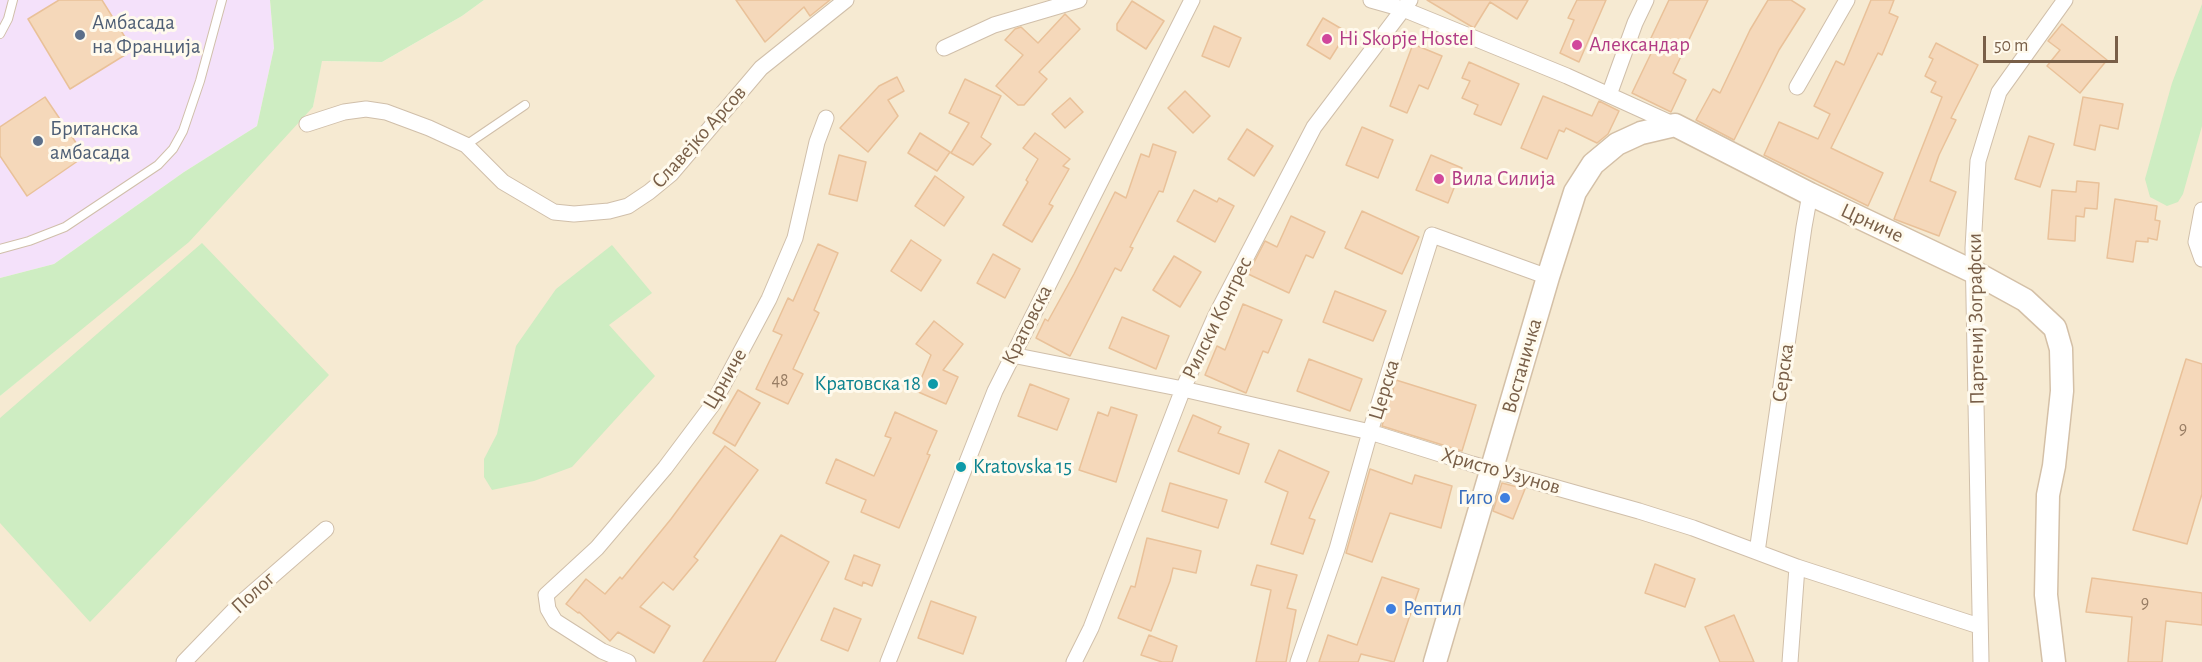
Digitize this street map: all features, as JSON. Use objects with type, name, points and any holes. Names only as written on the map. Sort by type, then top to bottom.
[{"type":"street","name":"Славејко Арсов","points":[[308,124],[344,112],[366,110],[387,112],[466,145],[503,182],[554,212],[595,214],[628,206],[671,174],[761,68],[846,0]]},
{"type":"street","points":[[944,48],[994,25],[1079,0]]},
{"type":"street","name":"Кратовска","points":[[888,662],[991,400],[1192,0]]},
{"type":"street","name":"Црниче","points":[[1371,0],[1407,5],[1675,125],[1810,194],[2012,292],[2033,307],[2055,328],[2060,338],[2063,377],[2062,411],[2048,495],[2046,566],[2046,595],[2054,662]]},
{"type":"street","points":[[1609,95],[1635,23],[1646,0]]},
{"type":"street","points":[[1797,87],[1847,0]]},
{"type":"street","name":"Партениј Зографски","points":[[1981,662],[1974,272],[1977,161],[1999,92],[2065,0]]},
{"type":"street","name":"Рилски Конгрес","points":[[1074,662],[1091,627],[1183,389],[1215,317],[1314,127],[1407,5]]},
{"type":"street","name":"Црниче","points":[[628,662],[602,651],[555,621],[548,609],[546,595],[597,548],[665,468],[713,404],[783,270],[795,238],[817,142],[826,118]]},
{"type":"street","name":"Востаничка","points":[[1435,662],[1575,192],[1593,164],[1605,153],[1629,138],[1652,129],[1675,125]]},
{"type":"street","name":"Серска","points":[[1757,552],[1810,194]]},
{"type":"street","points":[[2202,210],[2196,242],[2202,259]]},
{"type":"street","name":"Церска","points":[[1298,662],[1337,549],[1370,432],[1432,235],[1548,278]]},
{"type":"street","name":"Христо Узунов","points":[[1012,356],[1183,389],[1370,432],[1639,511],[1797,567],[1979,626]]},
{"type":"street","name":"Полог","points":[[184,662],[241,603],[326,529]]},
{"type":"street","points":[[1790,662],[1797,567]]},
{"type":"lane","points":[[0,34],[8,19],[13,0]]},
{"type":"lane","points":[[0,249],[65,227],[158,165],[173,149],[183,131],[200,81],[222,0]]},
{"type":"lane","points":[[466,145],[525,105]]},
{"type":"shaded area","points":[[0,0],[270,0],[274,48],[257,126],[184,172],[54,264],[0,278]]},
{"type":"shaded area","points":[[484,0],[2202,0],[2202,662],[0,662],[0,396],[73,335],[313,107],[321,61],[382,62],[462,16]]},
{"type":"green space","points":[[270,0],[484,0],[462,16],[382,62],[322,61],[313,107],[189,242],[0,396],[0,278],[54,264],[184,172],[257,126],[274,48]]},
{"type":"green space","points":[[2202,4],[2202,126],[2183,194],[2178,202],[2167,206],[2150,197],[2145,179],[2172,83]]},
{"type":"green space","points":[[202,243],[329,375],[90,622],[0,523],[0,418]]},
{"type":"green space","points":[[612,245],[652,293],[609,325],[655,376],[572,467],[534,481],[492,490],[484,477],[484,459],[497,434],[516,346],[556,289]]},
{"type":"building","name":"Амбасада на Франција","points":[[59,0],[102,0],[133,50],[70,89],[28,19]]},
{"type":"building","points":[[736,0],[830,0],[810,16],[804,7],[765,42]]},
{"type":"building","points":[[1427,0],[1528,0],[1517,19],[1490,2],[1474,28]]},
{"type":"building","points":[[1577,0],[1606,0],[1579,62],[1560,53],[1574,20],[1568,18]]},
{"type":"building","points":[[1669,0],[1708,0],[1673,73],[1686,80],[1671,112],[1632,93],[1656,43],[1650,40]]},
{"type":"building","points":[[1768,0],[1791,0],[1805,9],[1779,50],[1734,140],[1696,120],[1713,89],[1720,93],[1750,30]]},
{"type":"building","points":[[1871,0],[1894,0],[1889,13],[1898,17],[1882,55],[1878,53],[1831,148],[1883,173],[1868,206],[1764,155],[1779,122],[1818,139],[1830,114],[1814,106],[1836,61],[1844,65]]},
{"type":"building","points":[[1132,1],[1164,21],[1146,49],[1117,30],[1117,24]]},
{"type":"building","points":[[1065,14],[1080,29],[1039,72],[1047,79],[1024,105],[1018,105],[996,86],[1023,55],[1005,40],[1015,29],[1021,27],[1038,43]]},
{"type":"building","name":"Hi Skopje Hostel","points":[[1323,18],[1347,32],[1330,59],[1307,45]]},
{"type":"building","points":[[2062,24],[2107,60],[2080,93],[2047,66],[2060,50],[2048,41]]},
{"type":"building","points":[[1214,26],[1241,38],[1229,67],[1202,56]]},
{"type":"building","points":[[1936,43],[1978,65],[1951,118],[1956,120],[1939,155],[1930,181],[1956,192],[1939,236],[1894,219],[1942,97],[1931,92],[1936,82],[1925,76],[1933,59],[1929,57]]},
{"type":"building","points":[[1413,44],[1442,56],[1428,89],[1419,85],[1407,113],[1390,106]]},
{"type":"building","points":[[1469,62],[1519,84],[1501,125],[1474,114],[1478,105],[1462,98],[1470,81],[1462,78]]},
{"type":"building","points":[[897,77],[904,91],[888,100],[898,116],[868,152],[840,128],[879,86]]},
{"type":"building","points":[[965,79],[1001,96],[981,137],[991,144],[973,165],[951,153],[969,123],[949,113]]},
{"type":"building","points":[[1185,91],[1210,116],[1193,133],[1168,108]]},
{"type":"building","points":[[1543,96],[1592,116],[1599,101],[1619,111],[1608,134],[1597,143],[1566,128],[1564,132],[1559,130],[1547,159],[1521,148]]},
{"type":"building","name":"Британска амбасада","points":[[45,97],[85,156],[27,196],[0,156],[0,127]]},
{"type":"building","points":[[2083,97],[2123,104],[2118,129],[2100,125],[2095,150],[2074,145]]},
{"type":"building","points":[[1070,98],[1083,112],[1065,128],[1052,114]]},
{"type":"building","points":[[1362,127],[1393,140],[1378,178],[1346,165]]},
{"type":"building","points":[[1247,129],[1273,146],[1254,176],[1228,159]]},
{"type":"building","points":[[920,133],[950,152],[937,171],[908,153]]},
{"type":"building","points":[[1035,133],[1070,159],[1063,166],[1069,169],[1049,204],[1053,206],[1032,242],[1003,225],[1028,182],[1026,180],[1038,159],[1023,148]]},
{"type":"building","points":[[2029,136],[2054,144],[2040,187],[2015,179]]},
{"type":"building","points":[[1153,144],[1176,152],[1163,192],[1159,191],[1130,247],[1133,248],[1121,271],[1115,268],[1070,356],[1036,338],[1045,319],[1048,321],[1074,274],[1115,192],[1126,198],[1141,154],[1149,157]]},
{"type":"building","points":[[839,155],[866,162],[857,201],[829,194]]},
{"type":"building","name":"Вила Силија","points":[[1431,155],[1462,168],[1448,203],[1416,190]]},
{"type":"building","points":[[935,176],[964,197],[944,226],[915,206]]},
{"type":"building","points":[[2077,181],[2099,183],[2097,209],[2085,208],[2084,217],[2076,216],[2075,241],[2048,239],[2052,190],[2076,192]]},
{"type":"building","points":[[1194,190],[1217,202],[1219,198],[1234,206],[1215,242],[1177,221]]},
{"type":"building","points":[[2115,199],[2157,206],[2155,220],[2160,221],[2157,240],[2148,238],[2148,242],[2136,241],[2133,262],[2107,258]]},
{"type":"building","points":[[1362,211],[1419,237],[1402,274],[1345,248]]},
{"type":"building","points":[[1291,216],[1325,232],[1313,258],[1306,255],[1289,293],[1248,274],[1265,241],[1277,247]]},
{"type":"building","points":[[911,240],[941,260],[921,291],[891,271]]},
{"type":"building","points":[[818,244],[838,253],[814,310],[819,313],[793,369],[803,374],[788,404],[756,389],[782,335],[773,331],[788,298],[793,301]]},
{"type":"building","points":[[993,254],[1020,269],[1005,298],[977,283]]},
{"type":"building","points":[[1174,256],[1201,272],[1180,307],[1153,290]]},
{"type":"building","points":[[1335,291],[1386,311],[1373,341],[1323,322]]},
{"type":"building","points":[[1243,304],[1282,320],[1268,353],[1263,351],[1246,393],[1205,375],[1217,346],[1225,350]]},
{"type":"building","points":[[1122,317],[1169,336],[1156,369],[1109,348]]},
{"type":"building","points":[[934,321],[963,344],[943,370],[958,377],[946,404],[916,391],[931,355],[916,344]]},
{"type":"building","points":[[1309,359],[1362,379],[1350,411],[1297,391]]},
{"type":"building","points":[[2186,359],[2202,364],[2202,494],[2187,544],[2133,530]]},
{"type":"building","points":[[1396,380],[1476,405],[1462,451],[1382,426]]},
{"type":"building","points":[[1030,384],[1069,399],[1057,430],[1018,416]]},
{"type":"building","points":[[738,390],[760,403],[735,446],[713,433]]},
{"type":"building","points":[[1111,407],[1137,415],[1116,482],[1079,470],[1098,412],[1108,416]]},
{"type":"building","points":[[895,412],[937,431],[927,454],[930,455],[899,528],[861,512],[866,500],[826,483],[836,459],[874,476],[891,438],[885,436]]},
{"type":"building","points":[[1193,415],[1221,427],[1218,433],[1249,444],[1239,474],[1178,451]]},
{"type":"building","points":[[725,446],[758,470],[694,557],[698,560],[673,590],[663,582],[640,607],[670,626],[654,653],[618,632],[610,641],[579,612],[566,604],[586,579],[605,594],[620,577],[622,579],[671,519]]},
{"type":"building","points":[[1279,450],[1329,472],[1309,518],[1315,520],[1303,554],[1271,544],[1288,492],[1265,482]]},
{"type":"building","points":[[1370,469],[1412,484],[1415,475],[1452,486],[1441,528],[1390,513],[1372,562],[1346,553]]},
{"type":"building","points":[[1170,483],[1227,500],[1218,528],[1162,511]]},
{"type":"building","name":"Гиго","points":[[1502,483],[1525,489],[1513,519],[1493,511]]},
{"type":"building","points":[[781,535],[829,562],[775,662],[703,662]]},
{"type":"building","points":[[1147,538],[1201,551],[1196,573],[1173,568],[1151,631],[1118,618],[1131,586],[1135,587]]},
{"type":"building","points":[[854,555],[880,565],[872,586],[863,582],[862,586],[845,579]]},
{"type":"building","points":[[1655,564],[1695,579],[1685,607],[1645,593]]},
{"type":"building","points":[[1257,565],[1297,575],[1287,608],[1296,610],[1286,662],[1256,662],[1271,590],[1251,585]]},
{"type":"building","name":"Рептил","points":[[1382,577],[1419,589],[1394,662],[1361,654],[1358,662],[1319,662],[1328,635],[1357,645]]},
{"type":"building","points":[[2092,578],[2202,593],[2202,625],[2166,621],[2162,662],[2128,662],[2132,617],[2086,612]]},
{"type":"building","points":[[931,601],[976,617],[963,654],[918,638]]},
{"type":"building","points":[[834,608],[861,619],[848,651],[821,640]]},
{"type":"building","points":[[1734,615],[1754,662],[1720,662],[1705,627]]},
{"type":"building","points":[[1149,635],[1177,646],[1172,662],[1162,662],[1141,655]]},
{"type":"place","name":"Амбасада на Франција","points":[[80,35]]},
{"type":"place","name":"Hi Skopje Hostel","points":[[1327,39]]},
{"type":"place","name":"Александар","points":[[1577,45]]},
{"type":"place","name":"Британска амбасада","points":[[38,141]]},
{"type":"place","name":"Вила Силија","points":[[1439,179]]},
{"type":"place","name":"Кратовска 18","points":[[933,384]]},
{"type":"place","name":"Kratovska 15","points":[[961,467]]},
{"type":"place","name":"Гиго","points":[[1505,498]]},
{"type":"place","name":"Рептил","points":[[1391,609]]}]
